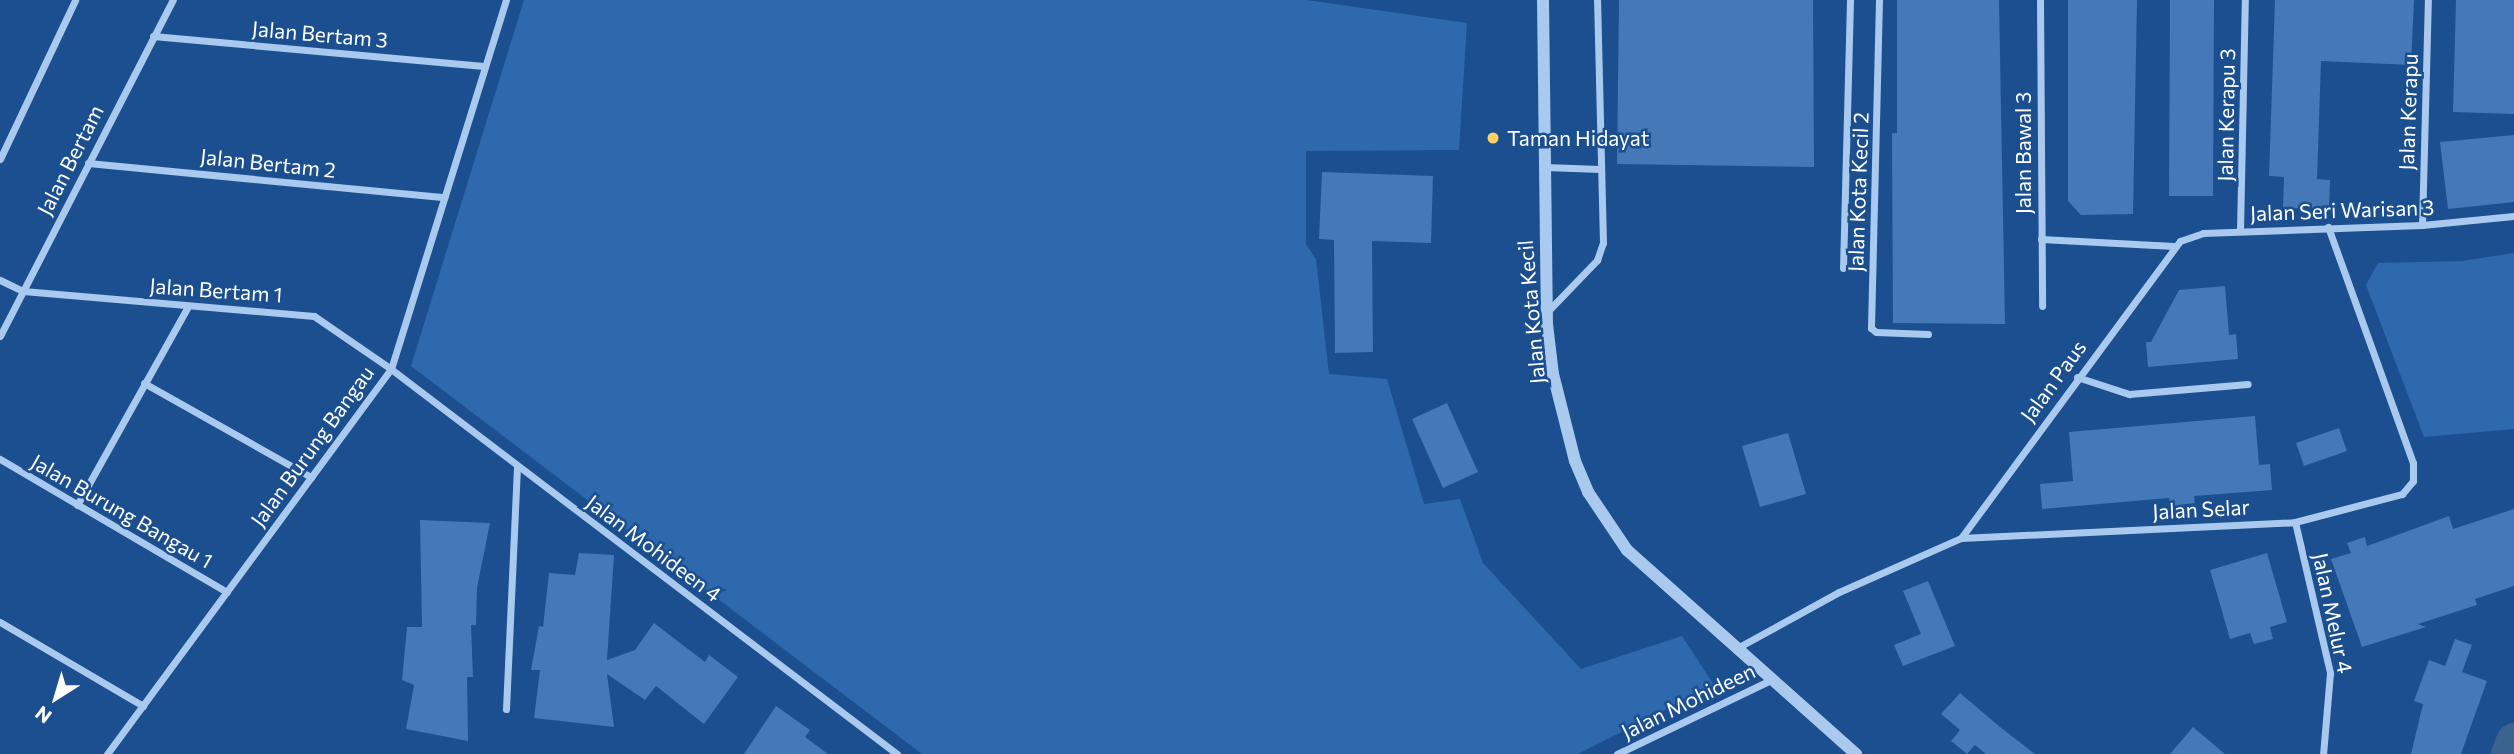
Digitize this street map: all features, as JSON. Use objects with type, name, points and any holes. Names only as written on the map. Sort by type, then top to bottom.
[{"type":"street","points":[[0,159],[75,0]]},
{"type":"street","name":"Jalan Bertam","points":[[0,336],[173,0]]},
{"type":"street","name":"Jalan Burung Bangau","points":[[107,754],[391,369],[506,0]]},
{"type":"street","name":"Jalan Kota Kecil","points":[[1543,0],[1547,313],[1562,416],[1588,492],[1628,550],[1856,754]]},
{"type":"street","points":[[1547,313],[1597,260],[1603,243],[1597,0]]},
{"type":"street","points":[[1843,268],[1850,0]]},
{"type":"street","name":"Jalan Kota Kecil 2","points":[[1879,0],[1871,328],[1876,332],[1928,334]]},
{"type":"street","name":"Jalan Bawal 3","points":[[2040,0],[2042,306]]},
{"type":"street","name":"Jalan Kerapu 3","points":[[2240,232],[2245,0]]},
{"type":"street","name":"Jalan Kerapu","points":[[2422,225],[2428,0]]},
{"type":"street","name":"Jalan Bertam 3","points":[[153,36],[484,66]]},
{"type":"street","name":"Jalan Bertam 2","points":[[88,163],[444,197]]},
{"type":"street","points":[[1544,167],[1600,169]]},
{"type":"street","name":"Jalan Seri Warisan 3","points":[[2174,246],[2195,234],[2422,225],[2514,216]]},
{"type":"street","name":"Jalan Selar","points":[[1737,648],[1839,592],[1961,538],[2295,522],[2394,498],[2408,488],[2414,472],[2328,228]]},
{"type":"street","points":[[2041,239],[2174,246]]},
{"type":"street","name":"Jalan Paus","points":[[1961,538],[2174,246]]},
{"type":"street","points":[[0,280],[23,291]]},
{"type":"street","name":"Jalan Bertam 1","points":[[23,291],[310,315],[391,369]]},
{"type":"street","points":[[77,505],[188,306]]},
{"type":"street","name":"Jalan Mohideen 4","points":[[391,369],[517,468],[897,754]]},
{"type":"street","points":[[2077,377],[2129,394],[2248,384]]},
{"type":"street","points":[[145,383],[312,477]]},
{"type":"street","name":"Jalan Burung Bangau 1","points":[[0,459],[227,592]]},
{"type":"street","points":[[506,709],[517,468]]},
{"type":"street","name":"Jalan Melur 4","points":[[2295,522],[2330,673],[2323,754]]},
{"type":"street","points":[[0,622],[143,706]]},
{"type":"street","name":"Jalan Mohideen","points":[[1617,754],[1773,679]]},
{"type":"shaded area","points":[[524,0],[1307,0],[1467,23],[1459,150],[1306,151],[1306,244],[1316,259],[1329,374],[1387,379],[1424,504],[1460,499],[1483,563],[1581,669],[1682,636],[1714,685],[1578,754],[922,754],[411,366]]},
{"type":"shaded area","points":[[2514,253],[2514,429],[2424,437],[2366,285],[2378,263],[2462,261]]},
{"type":"building","points":[[1619,0],[1813,0],[1814,167],[1617,164]]},
{"type":"building","points":[[1897,0],[1999,0],[2005,324],[1893,323],[1892,133],[1897,133]]},
{"type":"building","points":[[2068,0],[2137,0],[2133,214],[2081,215],[2068,201]]},
{"type":"building","points":[[2170,0],[2214,0],[2213,196],[2169,196]]},
{"type":"building","points":[[2275,0],[2414,0],[2411,65],[2321,61],[2317,179],[2330,180],[2329,209],[2283,208],[2284,177],[2269,176]]},
{"type":"building","points":[[2456,0],[2514,0],[2514,114],[2453,112]]},
{"type":"building","points":[[2514,135],[2514,202],[2448,209],[2440,142]]},
{"type":"building","points":[[1322,172],[1433,176],[1431,243],[1372,241],[1373,352],[1335,353],[1334,240],[1319,239]]},
{"type":"building","points":[[2225,286],[2229,335],[2236,334],[2238,359],[2148,367],[2146,342],[2151,342],[2179,290]]},
{"type":"building","points":[[1447,403],[1478,472],[1443,488],[1412,419]]},
{"type":"building","points":[[2255,416],[2259,465],[2270,464],[2272,490],[2194,496],[2195,503],[2170,506],[2169,498],[2042,509],[2040,484],[2073,481],[2069,432]]},
{"type":"building","points":[[2339,428],[2347,451],[2304,466],[2296,443]]},
{"type":"building","points":[[1788,433],[1806,494],[1760,507],[1742,446]]},
{"type":"building","points":[[2514,509],[2514,586],[2475,599],[2477,605],[2418,624],[2426,627],[2362,647],[2331,559],[2351,553],[2347,543],[2365,537],[2367,546],[2449,516],[2453,529]]},
{"type":"building","points":[[420,520],[490,523],[477,588],[476,625],[471,625],[473,677],[467,677],[468,741],[406,729],[414,685],[402,680],[407,627],[422,627]]},
{"type":"building","points":[[579,553],[614,555],[607,660],[635,650],[654,623],[705,662],[709,655],[738,677],[704,724],[656,686],[645,700],[607,674],[614,727],[534,718],[540,670],[531,670],[539,626],[543,627],[549,573],[575,575]]},
{"type":"building","points":[[2267,553],[2287,622],[2270,627],[2273,639],[2254,644],[2250,633],[2230,639],[2210,570]]},
{"type":"building","points":[[1928,581],[1955,646],[1903,666],[1894,645],[1921,634],[1903,591]]},
{"type":"building","points":[[2455,639],[2472,645],[2462,672],[2487,681],[2461,754],[2411,754],[2423,704],[2414,701],[2429,660],[2445,666]]},
{"type":"building","points":[[1960,693],[2035,754],[1986,754],[1975,745],[1967,754],[1951,741],[1960,730],[1941,714]]},
{"type":"building","points":[[776,706],[810,730],[805,737],[828,754],[744,754]]},
{"type":"building","points":[[2193,727],[2225,754],[2170,754]]},
{"type":"waterway","points":[[2509,754],[2514,741]]},
{"type":"place","name":"Taman Hidayat","points":[[1493,138]]}]
